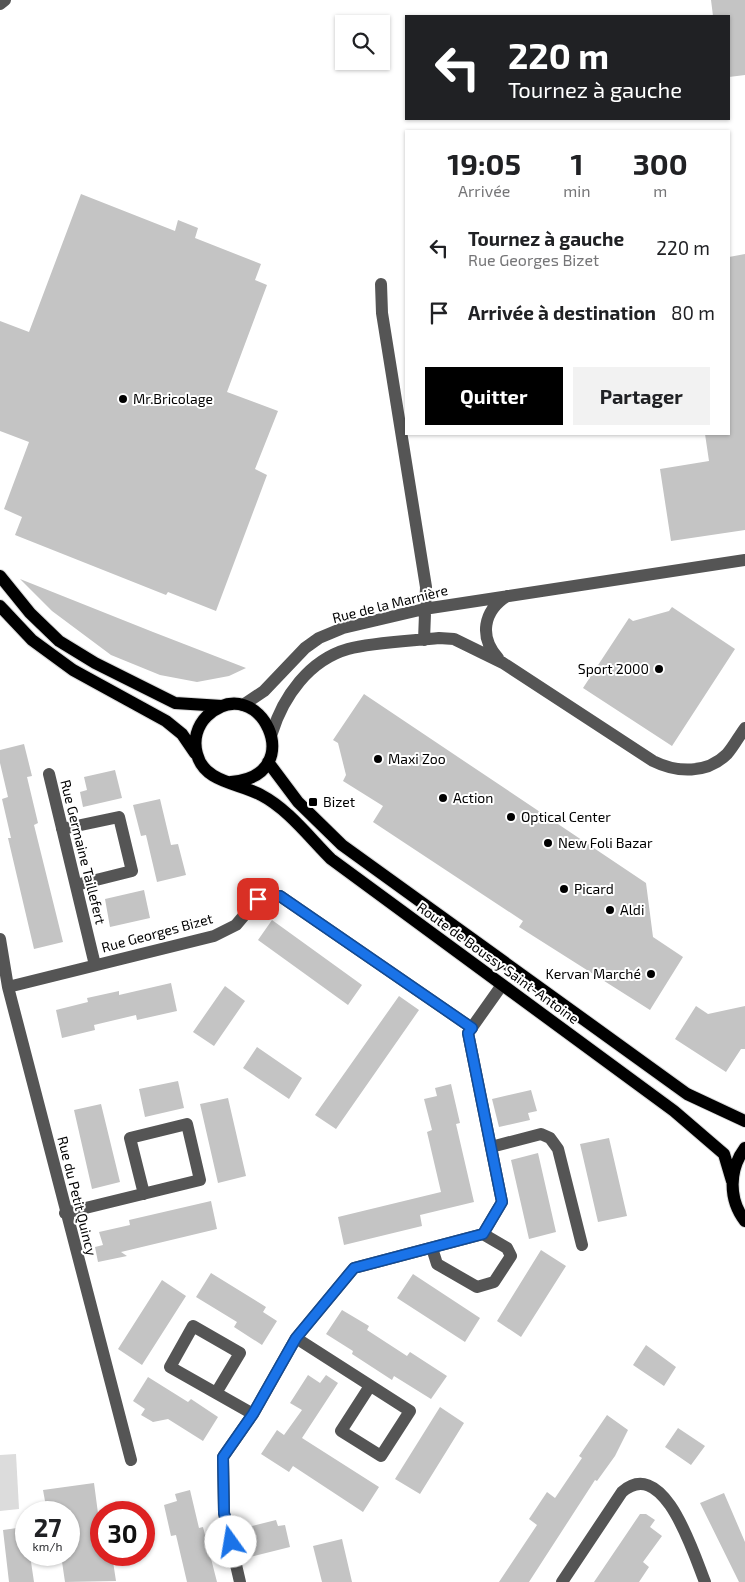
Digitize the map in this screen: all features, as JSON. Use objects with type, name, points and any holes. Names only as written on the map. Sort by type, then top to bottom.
[{"type":"main road","points":[[0,576],[30,613],[59,641],[96,663],[175,703],[222,706],[243,705],[261,715],[272,733],[272,753],[268,762],[257,775],[246,780],[231,782],[211,775],[202,766],[182,734],[166,721],[73,670],[32,640],[1,610]]},
{"type":"main road","points":[[197,756],[195,743],[197,730],[203,720],[222,706]]},
{"type":"main road","name":"Route de Boussy Saint-Antoine","points":[[268,762],[298,802],[342,845],[688,1094],[745,1121]]},
{"type":"main road","name":"Route de Boussy Saint-Antoine","points":[[231,782],[262,795],[287,814],[331,859],[692,1125],[724,1154],[732,1181],[736,1205],[745,1220]]},
{"type":"main road","points":[[732,1181],[734,1167],[745,1148]]},
{"type":"street","points":[[0,4],[5,0]]},
{"type":"street","points":[[381,284],[382,312],[426,587],[424,640]]},
{"type":"street","name":"Rue de la Marnière","points":[[243,705],[264,691],[305,648],[320,638],[343,628],[424,609],[510,594],[745,560]]},
{"type":"street","points":[[503,663],[491,650],[485,624],[490,611],[498,601],[510,594]]},
{"type":"street","points":[[272,733],[283,704],[308,672],[322,661],[348,649],[424,640],[454,639],[503,663],[653,761],[668,768],[682,771],[714,763],[726,754],[745,728]]},
{"type":"street","name":"Rue Germaine Taillefert","points":[[49,774],[95,965]]},
{"type":"street","points":[[62,829],[119,817],[132,870],[76,885]]},
{"type":"street","name":"Rue Georges Bizet","points":[[8,987],[214,936],[236,925],[258,899],[280,896],[472,1028]]},
{"type":"street","name":"Rue du Petit Quincy","points":[[0,939],[8,987],[131,1460]]},
{"type":"street","points":[[240,1582],[224,1513],[223,1457],[253,1414],[296,1338],[354,1268],[483,1234],[502,1202],[468,1033],[502,985]]},
{"type":"street","points":[[66,1213],[144,1194],[200,1180],[187,1124],[130,1138],[144,1194]]},
{"type":"street","points":[[491,1147],[541,1134],[550,1138],[558,1149],[582,1245]]},
{"type":"street","points":[[432,1248],[437,1264],[477,1287],[494,1282],[511,1256],[507,1248],[483,1234]]},
{"type":"street","points":[[216,1393],[240,1353],[193,1326],[170,1367],[253,1414]]},
{"type":"street","points":[[296,1338],[410,1411],[381,1456],[341,1431],[370,1386]]},
{"type":"street","points":[[562,1582],[622,1492],[630,1485],[643,1483],[666,1496],[675,1512],[705,1582]]},
{"type":"shaded area","points":[[16,1454],[19,1501],[15,1501],[15,1509],[0,1511],[0,1455]]},
{"type":"building","points":[[711,0],[745,0],[745,75],[730,77],[730,15],[713,15]]},
{"type":"building","name":"Mr.Bricolage","points":[[81,194],[175,231],[178,220],[198,228],[195,238],[261,264],[255,280],[267,285],[227,392],[278,411],[255,469],[267,475],[216,611],[168,592],[166,595],[15,535],[22,517],[4,509],[29,442],[0,431],[0,321],[29,332]]},
{"type":"building","points":[[745,254],[745,530],[671,541],[660,469],[709,461],[705,435],[730,435],[730,257]]},
{"type":"building","points":[[20,579],[246,668],[229,676],[197,682],[160,675],[111,655],[52,611]]},
{"type":"building","name":"Sport 2000","points":[[672,607],[735,649],[672,746],[583,688],[629,618],[633,621],[669,611]]},
{"type":"building","points":[[364,694],[646,883],[653,937],[683,957],[650,1010],[519,927],[523,921],[373,822],[383,806],[343,781],[346,775],[338,743],[333,740]]},
{"type":"building","points":[[24,744],[32,776],[27,777],[38,823],[34,825],[63,942],[34,949],[8,838],[11,838],[2,799],[8,797],[0,763],[0,750]]},
{"type":"building","points":[[115,770],[122,798],[83,807],[80,792],[87,790],[84,777]]},
{"type":"building","points":[[160,799],[171,845],[178,844],[186,875],[157,882],[146,835],[141,836],[133,805]]},
{"type":"building","points":[[144,890],[150,918],[110,927],[105,899]]},
{"type":"building","points":[[272,920],[362,985],[348,1005],[258,940]]},
{"type":"building","points":[[171,983],[177,1011],[137,1020],[136,1015],[94,1025],[95,1030],[62,1038],[56,1010],[88,1002],[87,998],[119,991],[119,995]]},
{"type":"building","points":[[225,986],[245,1001],[214,1046],[193,1032]]},
{"type":"building","points":[[399,996],[419,1010],[336,1129],[315,1115]]},
{"type":"building","points":[[696,1006],[708,1014],[745,1006],[745,1049],[741,1049],[726,1072],[675,1039]]},
{"type":"building","points":[[257,1047],[302,1078],[289,1099],[243,1068]]},
{"type":"building","points":[[178,1081],[184,1108],[145,1117],[139,1089]]},
{"type":"building","points":[[451,1084],[460,1123],[456,1124],[474,1202],[420,1215],[422,1226],[344,1245],[338,1217],[441,1192],[427,1132],[432,1130],[424,1099],[437,1096],[435,1088]]},
{"type":"building","points":[[531,1090],[537,1111],[528,1113],[530,1120],[499,1127],[492,1099]]},
{"type":"building","points":[[228,1098],[246,1176],[218,1183],[200,1104]]},
{"type":"building","points":[[101,1104],[120,1182],[92,1189],[74,1110]]},
{"type":"building","points":[[609,1138],[627,1216],[598,1222],[580,1144]]},
{"type":"building","points":[[538,1153],[556,1232],[529,1239],[511,1160]]},
{"type":"building","points":[[211,1201],[217,1229],[121,1252],[127,1256],[98,1262],[95,1247],[103,1245],[99,1232],[130,1225],[129,1220]]},
{"type":"building","points":[[541,1250],[566,1266],[521,1337],[497,1321]]},
{"type":"building","points":[[211,1273],[266,1307],[263,1312],[277,1321],[262,1345],[234,1327],[237,1322],[196,1297]]},
{"type":"building","points":[[413,1274],[480,1318],[465,1342],[397,1298]]},
{"type":"building","points":[[162,1280],[186,1296],[142,1365],[118,1349]]},
{"type":"building","points":[[342,1310],[369,1326],[367,1330],[407,1356],[410,1352],[447,1376],[431,1399],[394,1376],[392,1380],[352,1354],[353,1351],[326,1334]]},
{"type":"building","points":[[646,1345],[676,1367],[664,1386],[633,1365]]},
{"type":"building","points":[[308,1375],[320,1383],[326,1375],[338,1383],[302,1438],[379,1487],[363,1512],[293,1466],[289,1472],[261,1454],[277,1430],[284,1435],[302,1410],[290,1403]]},
{"type":"building","points":[[148,1377],[188,1402],[191,1399],[218,1417],[203,1441],[168,1419],[153,1422],[141,1415],[145,1409],[133,1401]]},
{"type":"building","points":[[440,1407],[464,1423],[420,1494],[395,1479]]},
{"type":"building","points":[[607,1415],[628,1430],[615,1456],[597,1481],[595,1480],[529,1582],[499,1582],[537,1525],[529,1519],[547,1492],[555,1498],[582,1458],[579,1456]]},
{"type":"building","points":[[678,1428],[705,1446],[691,1465],[665,1447]]},
{"type":"building","points":[[94,1483],[96,1501],[90,1501],[90,1566],[114,1566],[116,1581],[65,1582],[63,1566],[80,1566],[80,1501],[45,1501],[43,1490]]},
{"type":"building","points":[[190,1490],[199,1528],[203,1527],[217,1582],[187,1582],[176,1535],[171,1536],[164,1505],[177,1501],[175,1494]]},
{"type":"building","points":[[724,1493],[745,1542],[745,1582],[739,1582],[700,1503]]},
{"type":"building","points":[[640,1514],[646,1514],[655,1520],[650,1527],[662,1536],[643,1562],[649,1567],[639,1582],[594,1582]]},
{"type":"building","points":[[276,1520],[278,1526],[285,1525],[290,1547],[250,1557],[244,1528]]},
{"type":"building","points":[[15,1528],[15,1566],[32,1566],[34,1582],[9,1582],[3,1530]]},
{"type":"building","points":[[342,1539],[352,1582],[322,1582],[313,1546]]},
{"type":"place","name":"Mr.Bricolage","points":[[123,399]]},
{"type":"place","name":"Sport 2000","points":[[659,669]]},
{"type":"place","name":"Maxi Zoo","points":[[378,759]]},
{"type":"place","name":"Action","points":[[443,798]]},
{"type":"place","name":"Bizet","points":[[313,802]]},
{"type":"place","name":"Optical Center","points":[[511,817]]},
{"type":"place","name":"New Foli Bazar","points":[[548,843]]},
{"type":"place","name":"Picard","points":[[564,889]]},
{"type":"place","name":"Aldi","points":[[610,910]]},
{"type":"place","name":"Kervan Marché","points":[[651,974]]},
{"type":"route","points":[[231,1542],[224,1513],[223,1457],[253,1414],[296,1338],[354,1268],[483,1234],[502,1202],[468,1033],[472,1028],[280,896],[258,899]]}]
